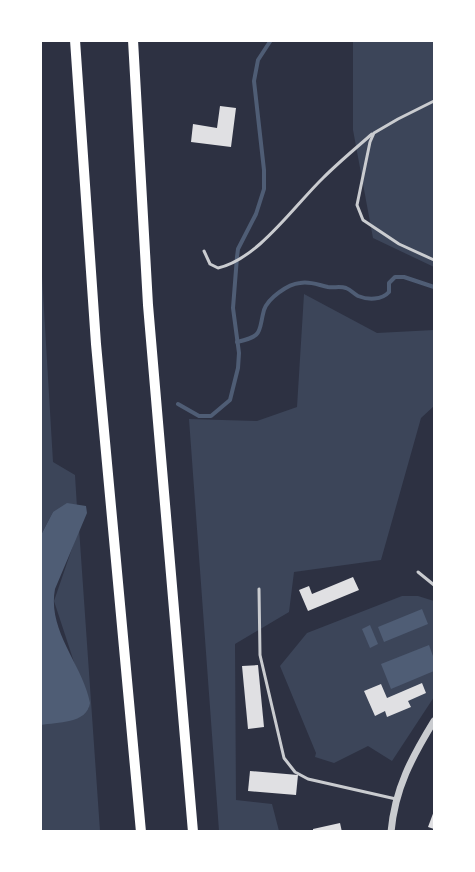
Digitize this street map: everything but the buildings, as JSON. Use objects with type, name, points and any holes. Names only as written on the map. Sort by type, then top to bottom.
[{"type":"highway","points":[[75,40],[96,344],[141,831]]},
{"type":"highway","points":[[134,40],[148,305],[192,831]]},
{"type":"street","points":[[391,831],[396,799],[407,766],[435,721]]},
{"type":"lane","points":[[204,251],[210,264],[218,268],[241,258],[266,239],[325,176],[374,133],[398,118],[435,101]]},
{"type":"lane","points":[[374,133],[370,142],[357,206],[363,220],[399,244],[435,260]]},
{"type":"lane","points":[[418,572],[435,585]]},
{"type":"lane","points":[[258,589],[260,655],[284,758],[295,772],[308,779],[396,799]]},
{"type":"shaded area","points":[[353,41],[434,41],[434,267],[373,238],[353,130]]},
{"type":"shaded area","points":[[41,259],[53,462],[75,475],[77,508],[53,512],[41,535]]},
{"type":"shaded area","points":[[304,294],[377,333],[434,330],[434,406],[421,418],[381,560],[294,572],[289,612],[235,644],[236,800],[272,804],[279,831],[219,831],[189,419],[257,421],[297,407]]},
{"type":"shaded area","points":[[67,503],[86,506],[87,513],[55,589],[54,604],[61,634],[90,703],[88,710],[77,718],[41,725],[41,535],[53,512]]},
{"type":"shaded area","points":[[79,528],[100,831],[41,831],[40,725],[89,708],[54,601]]},
{"type":"shaded area","points":[[402,596],[418,596],[434,601],[434,697],[392,761],[368,746],[334,763],[315,757],[316,753],[280,666],[307,633]]},
{"type":"shaded area","points":[[422,609],[428,624],[384,642],[378,627]]},
{"type":"shaded area","points":[[370,625],[378,644],[370,648],[362,629]]},
{"type":"shaded area","points":[[429,645],[434,659],[434,671],[391,689],[381,664]]},
{"type":"waterway","points":[[178,404],[199,416],[211,416],[230,400],[238,368],[239,353],[233,308],[238,249],[256,214],[264,189],[254,81],[258,60],[271,40]]},
{"type":"waterway","points":[[237,342],[256,335],[266,305],[279,292],[295,284],[307,282],[328,287],[344,287],[358,296],[370,299],[386,295],[389,292],[389,283],[395,277],[404,277],[434,287]]}]
